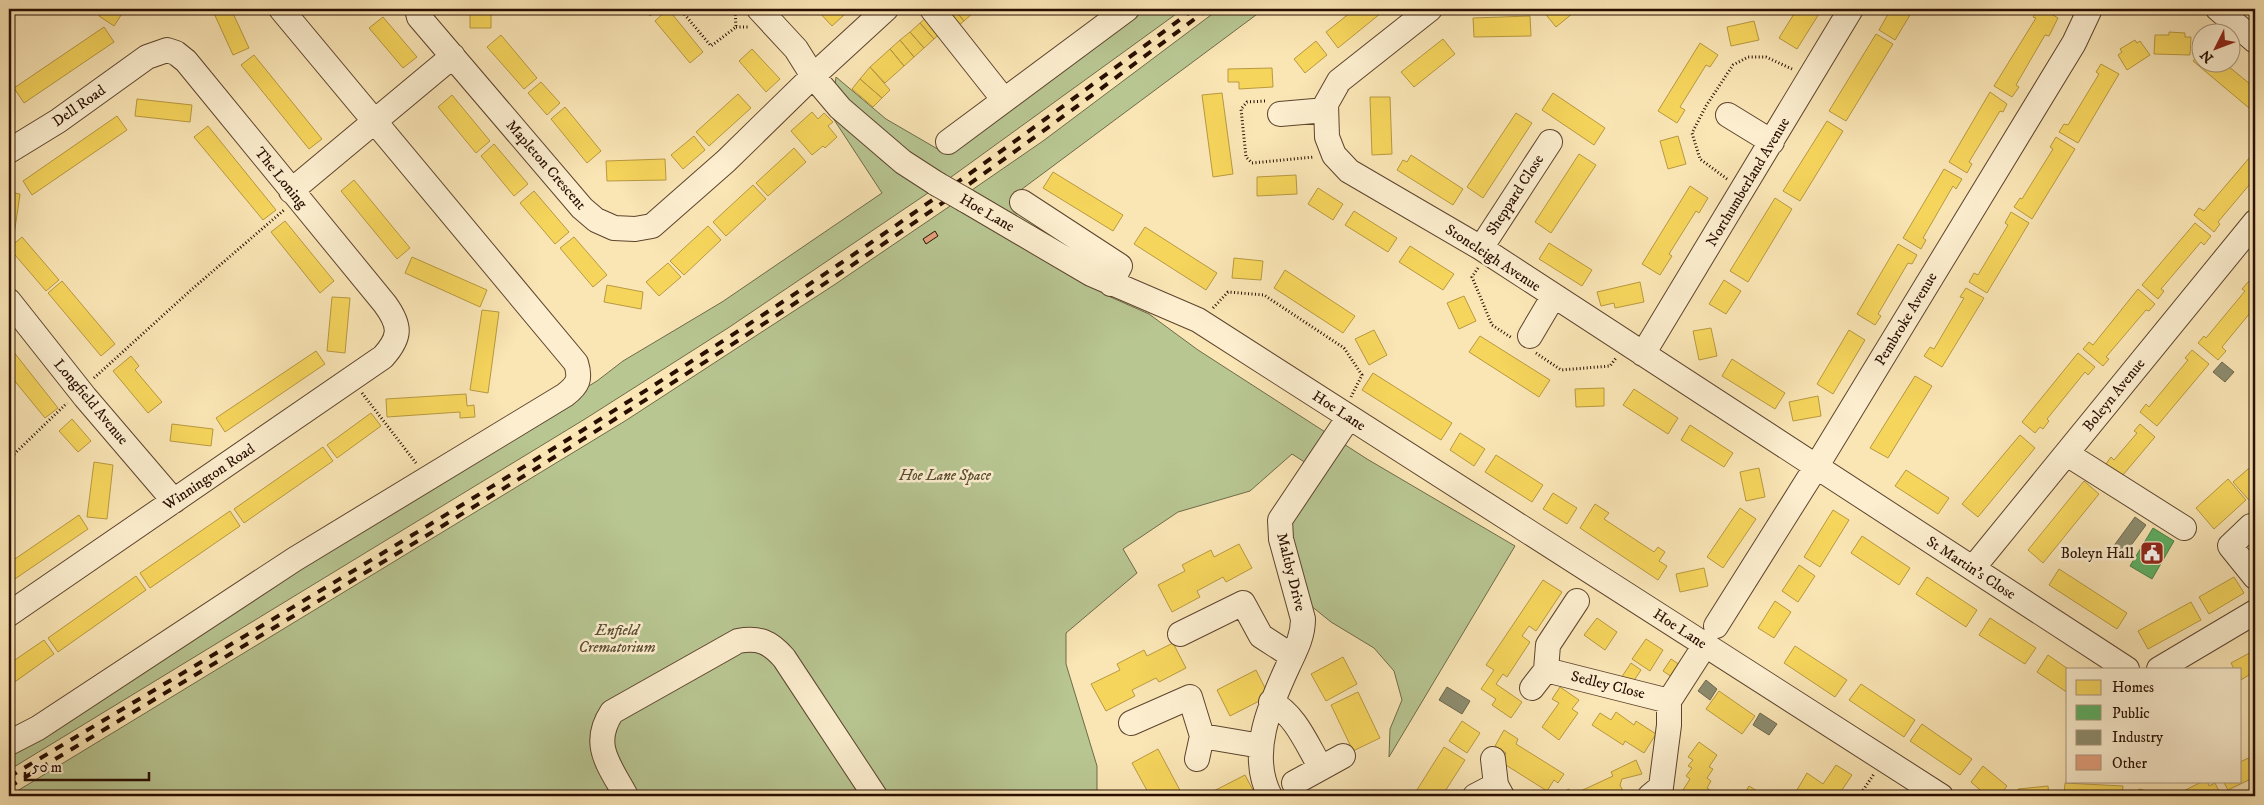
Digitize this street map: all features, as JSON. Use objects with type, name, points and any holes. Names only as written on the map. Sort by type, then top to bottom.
[{"type":"street","points":[[9,743],[38,728],[295,559],[565,396],[578,385],[580,375],[576,362],[374,122],[312,43],[281,9]]},
{"type":"street","name":"Mapleton Crescent","points":[[417,9],[420,17],[582,208],[596,220],[614,228],[635,230],[652,226],[726,162],[813,76],[886,9]]},
{"type":"street","name":"Hoe Lane","points":[[759,9],[796,49],[813,76],[840,108],[878,142],[937,184],[1091,274],[1204,324],[1345,415],[1710,635],[1884,760],[1941,796]]},
{"type":"street","points":[[932,9],[1004,100]]},
{"type":"street","points":[[948,142],[1127,9]]},
{"type":"street","name":"Stoneleigh Avenue","points":[[1430,9],[1339,81],[1326,104],[1327,137],[1334,155],[1349,171],[1481,248],[1553,297],[1816,467]]},
{"type":"street","name":"Northumberland Avenue","points":[[1643,354],[1851,9]]},
{"type":"street","name":"Pembroke Avenue","points":[[1669,701],[1816,467],[2074,43],[2090,9]]},
{"type":"street","points":[[2218,9],[2255,41]]},
{"type":"street","name":"The Loning","points":[[147,57],[167,50],[176,53],[186,61],[385,304],[393,315],[397,331]]},
{"type":"street","points":[[294,195],[374,122],[453,56]]},
{"type":"street","name":"Dell Road","points":[[9,152],[58,121],[147,57]]},
{"type":"street","points":[[1280,114],[1326,110]]},
{"type":"street","points":[[1728,115],[1772,142]]},
{"type":"street","name":"Sheppard Close","points":[[1481,248],[1550,142]]},
{"type":"street","points":[[1022,202],[1120,266],[1111,284]]},
{"type":"street","name":"Boleyn Avenue","points":[[1973,568],[2255,222]]},
{"type":"street","points":[[1530,336],[1553,297]]},
{"type":"street","name":"Longfield Avenue","points":[[9,302],[80,391],[174,501]]},
{"type":"street","name":"Winnington Road","points":[[9,614],[384,357],[397,338],[397,331]]},
{"type":"street","name":"Maltby Drive","points":[[1270,796],[1260,762],[1261,746],[1272,702],[1303,633],[1303,619],[1281,538],[1280,520],[1345,415]]},
{"type":"street","points":[[2067,454],[2184,528]]},
{"type":"street","name":"St Martin's Close","points":[[1816,467],[2125,668]]},
{"type":"street","points":[[2251,526],[2230,546],[2255,578]]},
{"type":"street","name":"Sedley Close","points":[[1577,601],[1548,646],[1539,679],[1669,701]]},
{"type":"street","points":[[1180,634],[1242,603],[1260,636],[1292,656]]},
{"type":"street","points":[[2161,668],[2255,612]]},
{"type":"street","points":[[626,796],[602,751],[601,736],[603,725],[612,712],[738,641],[752,638],[765,641],[775,647],[784,658],[875,796]]},
{"type":"street","points":[[1131,723],[1190,697],[1202,736],[1197,760]]},
{"type":"street","points":[[1662,793],[1669,725],[1669,701]]},
{"type":"street","points":[[1272,702],[1283,708],[1292,719],[1321,768]]},
{"type":"street","points":[[1202,736],[1261,746]]},
{"type":"street","points":[[1294,783],[1343,756]]},
{"type":"street","points":[[1475,796],[1499,791],[1493,759]]},
{"type":"path","points":[[680,9],[711,46],[736,27],[735,9]]},
{"type":"path","points":[[9,460],[80,391],[294,195]]},
{"type":"path","points":[[1204,324],[1213,308],[1228,292],[1264,295],[1344,348],[1362,375],[1345,415]]},
{"type":"path","points":[[351,380],[427,478]]},
{"type":"path","points":[[1858,796],[1884,760]]},
{"type":"green space","points":[[1134,9],[1183,9],[947,180],[917,160],[841,97],[835,85],[836,77],[886,119],[941,151]]},
{"type":"green space","points":[[1219,9],[1264,9],[1010,198],[1085,259],[969,192],[1043,141]]},
{"type":"green space","points":[[829,112],[884,162],[931,191],[728,328],[585,419],[9,770],[9,748],[357,527],[597,381],[623,361],[722,302],[882,193]]},
{"type":"green space","points":[[953,204],[1106,295],[1149,314],[1198,350],[1367,459],[1515,546],[1389,757],[1390,729],[1402,700],[1394,671],[1374,648],[1331,622],[1305,601],[1286,523],[1306,463],[1292,454],[1250,491],[1178,512],[1123,549],[1137,573],[1066,633],[1066,664],[1097,766],[1097,796],[9,796],[625,421],[834,285]]},
{"type":"building: Homes","points":[[104,9],[125,9],[114,26],[99,16]]},
{"type":"building: Homes","points":[[212,9],[231,9],[249,48],[233,55]]},
{"type":"building: Homes","points":[[470,9],[491,9],[491,28],[470,28]]},
{"type":"building: Homes","points":[[644,9],[659,9],[650,16]]},
{"type":"building: Homes","points":[[668,9],[703,52],[690,63],[655,21]]},
{"type":"building: Homes","points":[[816,9],[838,9],[844,15],[832,26]]},
{"type":"building: Homes","points":[[943,9],[954,9],[964,21],[954,29]]},
{"type":"building: Homes","points":[[954,9],[971,9],[974,12],[964,21]]},
{"type":"building: Homes","points":[[1355,9],[1386,9],[1338,48],[1326,32]]},
{"type":"building: Homes","points":[[1546,9],[1578,9],[1556,27],[1543,11]]},
{"type":"building: Homes","points":[[1797,9],[1822,9],[1797,49],[1779,38]]},
{"type":"building: Homes","points":[[1891,9],[1899,9],[1910,15],[1895,40],[1879,30]]},
{"type":"building: Homes","points":[[2038,9],[2043,9],[2058,18],[2049,36],[2045,35],[2016,85],[2019,87],[2012,97],[1994,86],[2036,18],[2033,17]]},
{"type":"building: Homes","points":[[930,14],[944,30],[934,39],[920,23]]},
{"type":"building: Homes","points":[[1530,16],[1531,36],[1474,37],[1473,18]]},
{"type":"building: Homes","points":[[383,17],[417,57],[403,68],[369,28]]},
{"type":"building: Homes","points":[[1754,21],[1759,40],[1731,46],[1727,27]]},
{"type":"building: Homes","points":[[920,23],[934,39],[924,48],[910,32]]},
{"type":"building: Homes","points":[[104,27],[114,42],[24,103],[14,88]]},
{"type":"building: Homes","points":[[910,32],[924,48],[914,57],[900,40]]},
{"type":"building: Homes","points":[[2169,32],[2185,33],[2185,37],[2191,37],[2190,55],[2154,54],[2155,35],[2169,35]]},
{"type":"building: Homes","points":[[1876,34],[1893,44],[1846,121],[1829,111]]},
{"type":"building: Homes","points":[[501,35],[537,78],[524,89],[487,47]]},
{"type":"building: Homes","points":[[1443,39],[1455,54],[1414,87],[1401,72]]},
{"type":"building: Homes","points":[[900,40],[914,57],[904,66],[890,49]]},
{"type":"building: Homes","points":[[2135,40],[2137,43],[2140,41],[2150,55],[2127,70],[2118,55],[2122,52],[2120,49]]},
{"type":"building: Homes","points":[[1316,41],[1327,55],[1305,73],[1294,59]]},
{"type":"building: Homes","points":[[1700,43],[1718,55],[1710,67],[1706,65],[1680,107],[1685,110],[1677,123],[1658,111]]},
{"type":"building: Homes","points":[[752,49],[780,79],[766,92],[739,61]]},
{"type":"building: Homes","points":[[890,49],[904,66],[885,83],[870,67]]},
{"type":"building: Homes","points":[[254,55],[322,139],[309,149],[241,65]]},
{"type":"building: Homes","points":[[2101,64],[2119,74],[2078,143],[2059,132],[2064,124],[2068,125],[2099,74],[2096,72]]},
{"type":"building: Homes","points":[[870,67],[890,90],[882,98],[860,79]]},
{"type":"building: Homes","points":[[1272,68],[1273,87],[1239,89],[1239,82],[1228,82],[1228,69]]},
{"type":"building: Homes","points":[[2206,72],[2235,72],[2255,88],[2255,113]]},
{"type":"building: Homes","points":[[860,79],[882,98],[873,107],[852,89]]},
{"type":"building: Homes","points":[[541,82],[560,103],[547,115],[528,93]]},
{"type":"building: Homes","points":[[1990,92],[2007,104],[2003,112],[2000,111],[1969,162],[1972,164],[1967,173],[1949,162]]},
{"type":"building: Homes","points":[[1222,93],[1233,174],[1213,177],[1202,95]]},
{"type":"building: Homes","points":[[1553,93],[1605,128],[1594,145],[1542,110]]},
{"type":"building: Homes","points":[[738,94],[751,108],[709,146],[696,132]]},
{"type":"building: Homes","points":[[452,95],[490,141],[476,153],[438,107]]},
{"type":"building: Homes","points":[[1370,97],[1390,97],[1392,154],[1372,155]]},
{"type":"building: Homes","points":[[137,99],[192,105],[190,122],[135,116]]},
{"type":"building: Homes","points":[[565,107],[601,151],[587,163],[551,119]]},
{"type":"building: Homes","points":[[812,112],[818,119],[824,113],[833,122],[828,126],[837,137],[825,148],[823,146],[812,155],[791,131]]},
{"type":"building: Homes","points":[[1516,113],[1532,123],[1483,198],[1467,187]]},
{"type":"building: Homes","points":[[117,116],[127,130],[32,195],[23,181]]},
{"type":"building: Homes","points":[[1827,121],[1843,131],[1800,201],[1783,191]]},
{"type":"building: Homes","points":[[208,126],[276,210],[263,220],[194,137]]},
{"type":"building: Homes","points":[[694,136],[705,150],[683,169],[671,155]]},
{"type":"building: Homes","points":[[1678,136],[1686,164],[1668,169],[1660,141]]},
{"type":"building: Homes","points":[[2056,137],[2075,149],[2032,219],[2014,207],[2020,198],[2022,199],[2053,149],[2050,147]]},
{"type":"building: Homes","points":[[494,144],[528,184],[514,196],[481,156]]},
{"type":"building: Homes","points":[[794,148],[806,162],[768,196],[756,183]]},
{"type":"building: Homes","points":[[1579,154],[1596,165],[1551,233],[1535,222]]},
{"type":"building: Homes","points":[[1411,155],[1463,189],[1453,205],[1397,170],[1403,160],[1407,162]]},
{"type":"building: Homes","points":[[2250,157],[2255,161],[2255,178],[2218,222],[2220,224],[2214,232],[2194,215],[2199,208],[2204,211]]},
{"type":"building: Homes","points":[[665,159],[666,180],[607,181],[606,161]]},
{"type":"building: Homes","points":[[1944,169],[1962,179],[1956,189],[1953,186],[1923,238],[1926,240],[1921,249],[1903,238]]},
{"type":"building: Homes","points":[[1053,172],[1123,215],[1113,231],[1043,188]]},
{"type":"building: Homes","points":[[1296,175],[1297,194],[1257,196],[1257,177]]},
{"type":"building: Homes","points":[[354,180],[410,248],[397,259],[341,191]]},
{"type":"building: Homes","points":[[753,185],[766,199],[726,236],[713,222]]},
{"type":"building: Homes","points":[[1690,186],[1708,198],[1699,213],[1696,211],[1669,254],[1672,256],[1660,275],[1642,264]]},
{"type":"building: Homes","points":[[1318,188],[1343,204],[1333,220],[1308,204]]},
{"type":"building: Homes","points":[[534,191],[569,232],[555,244],[520,203]]},
{"type":"building: Homes","points":[[9,192],[20,194],[14,235],[9,234]]},
{"type":"building: Homes","points":[[1775,198],[1792,209],[1748,282],[1730,271]]},
{"type":"building: Homes","points":[[1354,211],[1397,238],[1388,252],[1345,225]]},
{"type":"building: Homes","points":[[2011,212],[2029,223],[1987,293],[1969,282],[1974,273],[1978,275],[2008,225],[2005,223]]},
{"type":"building: Homes","points":[[285,221],[334,281],[320,293],[271,232]]},
{"type":"building: Homes","points":[[2195,223],[2211,236],[2204,245],[2201,242],[2161,289],[2164,291],[2158,299],[2142,285]]},
{"type":"building: Homes","points":[[708,226],[721,240],[684,275],[670,261]]},
{"type":"building: Homes","points":[[1145,227],[1217,273],[1206,290],[1134,244]]},
{"type":"building: Homes","points":[[22,237],[59,280],[46,291],[9,248]]},
{"type":"building: Homes","points":[[574,237],[607,275],[593,287],[560,248]]},
{"type":"building: Homes","points":[[1549,243],[1592,270],[1582,286],[1539,259]]},
{"type":"building: Homes","points":[[1898,244],[1917,255],[1912,264],[1908,263],[1878,314],[1881,316],[1875,325],[1857,314]]},
{"type":"building: Homes","points":[[1410,246],[1454,274],[1443,290],[1399,262]]},
{"type":"building: Homes","points":[[412,257],[487,290],[480,307],[405,273]]},
{"type":"building: Homes","points":[[1234,258],[1263,261],[1261,280],[1232,278]]},
{"type":"building: Homes","points":[[668,263],[681,277],[659,296],[646,282]]},
{"type":"building: Homes","points":[[1285,270],[1355,316],[1343,333],[1274,288]]},
{"type":"building: Homes","points":[[1724,280],[1741,291],[1726,314],[1709,304]]},
{"type":"building: Homes","points":[[62,281],[115,344],[101,356],[48,293]]},
{"type":"building: Homes","points":[[2249,281],[2255,286],[2255,307],[2222,347],[2226,351],[2218,360],[2198,343],[2204,336],[2206,338],[2245,291],[2242,289]]},
{"type":"building: Homes","points":[[1640,282],[1644,302],[1615,308],[1614,303],[1601,306],[1597,292]]},
{"type":"building: Homes","points":[[607,285],[643,292],[641,309],[604,302]]},
{"type":"building: Homes","points":[[1966,288],[1984,298],[1942,367],[1924,356],[1930,347],[1934,349],[1964,298],[1960,297]]},
{"type":"building: Homes","points":[[2138,289],[2155,304],[2149,311],[2146,310],[2106,357],[2109,359],[2103,366],[2083,349],[2089,342],[2093,345]]},
{"type":"building: Homes","points":[[1464,296],[1476,321],[1459,329],[1447,303]]},
{"type":"building: Homes","points":[[332,297],[350,298],[345,353],[327,351]]},
{"type":"building: Homes","points":[[482,310],[499,312],[488,393],[470,390]]},
{"type":"building: Homes","points":[[1711,328],[1717,356],[1699,360],[1693,331]]},
{"type":"building: Homes","points":[[1374,330],[1387,355],[1369,365],[1355,339]]},
{"type":"building: Homes","points":[[1849,330],[1865,340],[1833,394],[1817,384]]},
{"type":"building: Homes","points":[[1480,336],[1550,380],[1539,397],[1469,352]]},
{"type":"building: Homes","points":[[9,346],[58,408],[45,418],[9,374]]},
{"type":"building: Homes","points":[[2192,350],[2209,364],[2157,426],[2140,412],[2146,404],[2149,407],[2188,360],[2185,358]]},
{"type":"building: Homes","points":[[316,351],[325,364],[225,432],[216,418]]},
{"type":"building: Homes","points":[[2078,353],[2095,367],[2088,375],[2085,372],[2047,419],[2049,421],[2043,429],[2040,427],[2035,433],[2022,422]]},
{"type":"building: Homes","points":[[131,356],[139,366],[135,370],[162,402],[148,413],[113,371]]},
{"type":"building: Homes","points":[[1732,359],[1785,393],[1775,409],[1722,376]]},
{"type":"building: Homes","points":[[1373,373],[1452,423],[1441,440],[1362,390]]},
{"type":"building: Homes","points":[[1915,376],[1932,386],[1888,458],[1870,448]]},
{"type":"building: Homes","points":[[1604,388],[1604,406],[1576,407],[1575,389]]},
{"type":"building: Homes","points":[[1634,389],[1678,418],[1668,434],[1623,405]]},
{"type":"building: Homes","points":[[466,394],[467,406],[474,405],[475,417],[460,418],[460,412],[387,417],[386,399]]},
{"type":"building: Homes","points":[[1818,396],[1821,416],[1793,421],[1789,402]]},
{"type":"building: Homes","points":[[371,413],[381,426],[337,458],[327,445]]},
{"type":"building: Homes","points":[[72,419],[91,441],[78,452],[59,431]]},
{"type":"building: Homes","points":[[172,424],[213,429],[211,446],[170,441]]},
{"type":"building: Homes","points":[[2140,424],[2155,437],[2117,482],[2106,464],[2111,457],[2114,460],[2137,433],[2134,431]]},
{"type":"building: Homes","points":[[1690,425],[1733,453],[1724,467],[1681,440]]},
{"type":"building: Homes","points":[[1460,433],[1485,449],[1474,466],[1450,450]]},
{"type":"building: Homes","points":[[2020,435],[2035,448],[1978,517],[1962,504]]},
{"type":"building: Homes","points":[[323,447],[333,461],[244,523],[234,509]]},
{"type":"building: Homes","points":[[1496,455],[1543,485],[1532,502],[1485,472]]},
{"type":"building: Homes","points":[[94,462],[113,465],[107,519],[87,517]]},
{"type":"building: Homes","points":[[2255,463],[2255,507],[2233,482]]},
{"type":"building: Homes","points":[[1759,468],[1765,497],[1746,501],[1740,472]]},
{"type":"building: Homes","points":[[1906,470],[1949,498],[1938,514],[1895,486]]},
{"type":"building: Homes","points":[[2228,479],[2246,500],[2214,529],[2196,508]]},
{"type":"building: Homes","points":[[2084,481],[2099,494],[2043,563],[2028,550]]},
{"type":"building: Homes","points":[[1553,493],[1577,508],[1567,524],[1543,509]]},
{"type":"building: Homes","points":[[1595,504],[1609,513],[1604,519],[1654,552],[1658,547],[1665,552],[1659,561],[1667,566],[1658,580],[1580,528]]},
{"type":"building: Homes","points":[[1740,508],[1756,519],[1723,568],[1707,557]]},
{"type":"building: Homes","points":[[1833,510],[1849,520],[1820,567],[1804,557]]},
{"type":"building: Homes","points":[[230,511],[240,526],[150,588],[140,573]]},
{"type":"building: Homes","points":[[79,515],[88,529],[9,583],[9,563]]},
{"type":"building: Homes","points":[[1862,536],[1910,568],[1899,585],[1851,553]]},
{"type":"building: Homes","points":[[1239,544],[1252,568],[1226,582],[1223,577],[1197,591],[1200,597],[1172,612],[1158,585],[1185,571],[1182,565],[1211,550],[1214,557]]},
{"type":"building: Homes","points":[[1799,565],[1815,576],[1798,602],[1782,591]]},
{"type":"building: Homes","points":[[1704,568],[1708,586],[1680,592],[1676,574]]},
{"type":"building: Homes","points":[[2059,569],[2127,613],[2117,629],[2049,585]]},
{"type":"building: Homes","points":[[136,576],[146,590],[58,652],[48,638]]},
{"type":"building: Homes","points":[[1927,577],[1977,610],[1966,627],[1916,594]]},
{"type":"building: Homes","points":[[2234,577],[2244,593],[2209,614],[2199,597]]},
{"type":"building: Homes","points":[[1543,580],[1562,592],[1536,631],[1529,626],[1522,636],[1530,642],[1507,677],[1503,674],[1496,684],[1522,702],[1511,718],[1492,705],[1496,699],[1481,689],[1494,670],[1486,665]]},
{"type":"building: Homes","points":[[1775,601],[1791,612],[1774,638],[1758,628]]},
{"type":"building: Homes","points":[[2191,602],[2201,620],[2148,649],[2138,631]]},
{"type":"building: Homes","points":[[1597,618],[1617,632],[1605,650],[1584,635]]},
{"type":"building: Homes","points":[[1990,618],[2036,648],[2025,664],[1979,635]]},
{"type":"building: Homes","points":[[1646,639],[1663,650],[1650,671],[1632,659]]},
{"type":"building: Homes","points":[[44,640],[54,654],[9,686],[9,664]]},
{"type":"building: Homes","points":[[1173,643],[1186,668],[1159,682],[1156,678],[1132,690],[1135,696],[1106,711],[1091,684],[1120,670],[1117,664],[1144,650],[1147,656]]},
{"type":"building: Homes","points":[[1795,646],[1847,680],[1835,697],[1784,663]]},
{"type":"building: Homes","points":[[2255,650],[2255,671],[2242,679],[2242,668],[2234,668],[2231,663]]},
{"type":"building: Homes","points":[[2048,655],[2067,668],[2066,692],[2037,672]]},
{"type":"building: Homes","points":[[1343,657],[1357,684],[1326,701],[1311,674]]},
{"type":"building: Homes","points":[[1671,659],[1683,667],[1675,679],[1663,671]]},
{"type":"building: Homes","points":[[1631,663],[1641,670],[1629,688],[1619,681]]},
{"type":"building: Homes","points":[[1256,670],[1269,696],[1230,716],[1217,690]]},
{"type":"building: Homes","points":[[1861,684],[1915,720],[1904,737],[1849,700]]},
{"type":"building: Homes","points":[[1560,687],[1579,700],[1572,709],[1578,713],[1559,740],[1542,727],[1559,703],[1552,699]]},
{"type":"building: Homes","points":[[1719,691],[1755,716],[1742,734],[1706,709]]},
{"type":"building: Homes","points":[[1358,692],[1380,738],[1353,751],[1331,705]]},
{"type":"building: Homes","points":[[1616,712],[1634,725],[1636,721],[1656,734],[1644,753],[1625,741],[1623,745],[1592,725],[1600,713],[1611,720]]},
{"type":"building: Homes","points":[[1462,721],[1480,733],[1467,753],[1449,741]]},
{"type":"building: Homes","points":[[1922,724],[1972,759],[1960,775],[1910,741]]},
{"type":"building: Homes","points":[[1504,730],[1518,739],[1516,744],[1564,774],[1558,783],[1554,780],[1547,791],[1501,762],[1506,753],[1495,746]]},
{"type":"building: Homes","points":[[1699,742],[1717,755],[1709,767],[1713,769],[1707,778],[1711,781],[1707,788],[1710,790],[1706,796],[1692,796],[1683,790],[1690,779],[1686,776],[1692,768],[1688,766],[1693,760],[1688,757]]},
{"type":"building: Homes","points":[[1444,747],[1465,760],[1442,796],[1420,796],[1415,793]]},
{"type":"building: Homes","points":[[1158,749],[1183,796],[1150,796],[1132,763]]},
{"type":"building: Homes","points":[[2255,755],[2255,777],[2228,790],[2224,782],[2242,782],[2242,761]]},
{"type":"building: Homes","points":[[1636,760],[1642,774],[1622,779],[1620,785],[1624,793],[1617,796],[1561,796],[1560,793],[1569,789],[1572,795],[1613,776],[1611,772]]},
{"type":"building: Homes","points":[[1836,765],[1852,775],[1840,793],[1845,796],[1806,796],[1797,790],[1807,773],[1823,784]]},
{"type":"building: Homes","points":[[1983,766],[2007,786],[1999,796],[1987,796],[1971,782]]},
{"type":"building: Homes","points":[[1245,775],[1256,796],[1204,796]]},
{"type":"building: Homes","points":[[2201,782],[2207,782],[2209,786],[2215,783],[2221,795],[2179,796],[2178,794]]},
{"type":"building: Homes","points":[[2065,783],[2123,786],[2122,796],[2064,796]]},
{"type":"building: Homes","points":[[1749,786],[1765,796],[1743,796]]},
{"type":"building: Homes","points":[[2048,786],[2049,796],[2019,796],[2018,789]]},
{"type":"building: Homes","points":[[2139,789],[2168,796],[2137,796]]},
{"type":"building: Public","name":"Boleyn Hall","points":[[2153,528],[2174,541],[2152,579],[2130,566]]},
{"type":"building: Industry","points":[[2222,362],[2234,372],[2225,382],[2213,372]]},
{"type":"building: Industry","points":[[2135,517],[2146,525],[2121,559],[2110,551]]},
{"type":"building: Industry","points":[[1706,680],[1717,689],[1710,700],[1698,691]]},
{"type":"building: Industry","points":[[1447,687],[1470,701],[1462,714],[1439,700]]},
{"type":"building: Industry","points":[[1760,713],[1777,724],[1769,735],[1753,725]]},
{"type":"building: Other","points":[[935,231],[938,236],[926,244],[923,239]]},
{"type":"railway","points":[[9,777],[441,518],[761,316],[949,188],[1072,100],[1194,9]]},
{"type":"railway","points":[[9,787],[443,526],[658,392],[870,253],[956,194],[1208,9]]},
{"type":"place","name":"Boleyn Hall","points":[[2152,553]]},
{"type":"park label","name":"Hoe Lane Space","points":[[945,475]]},
{"type":"park label","name":"Enfield Crematorium","points":[[617,638]]}]
